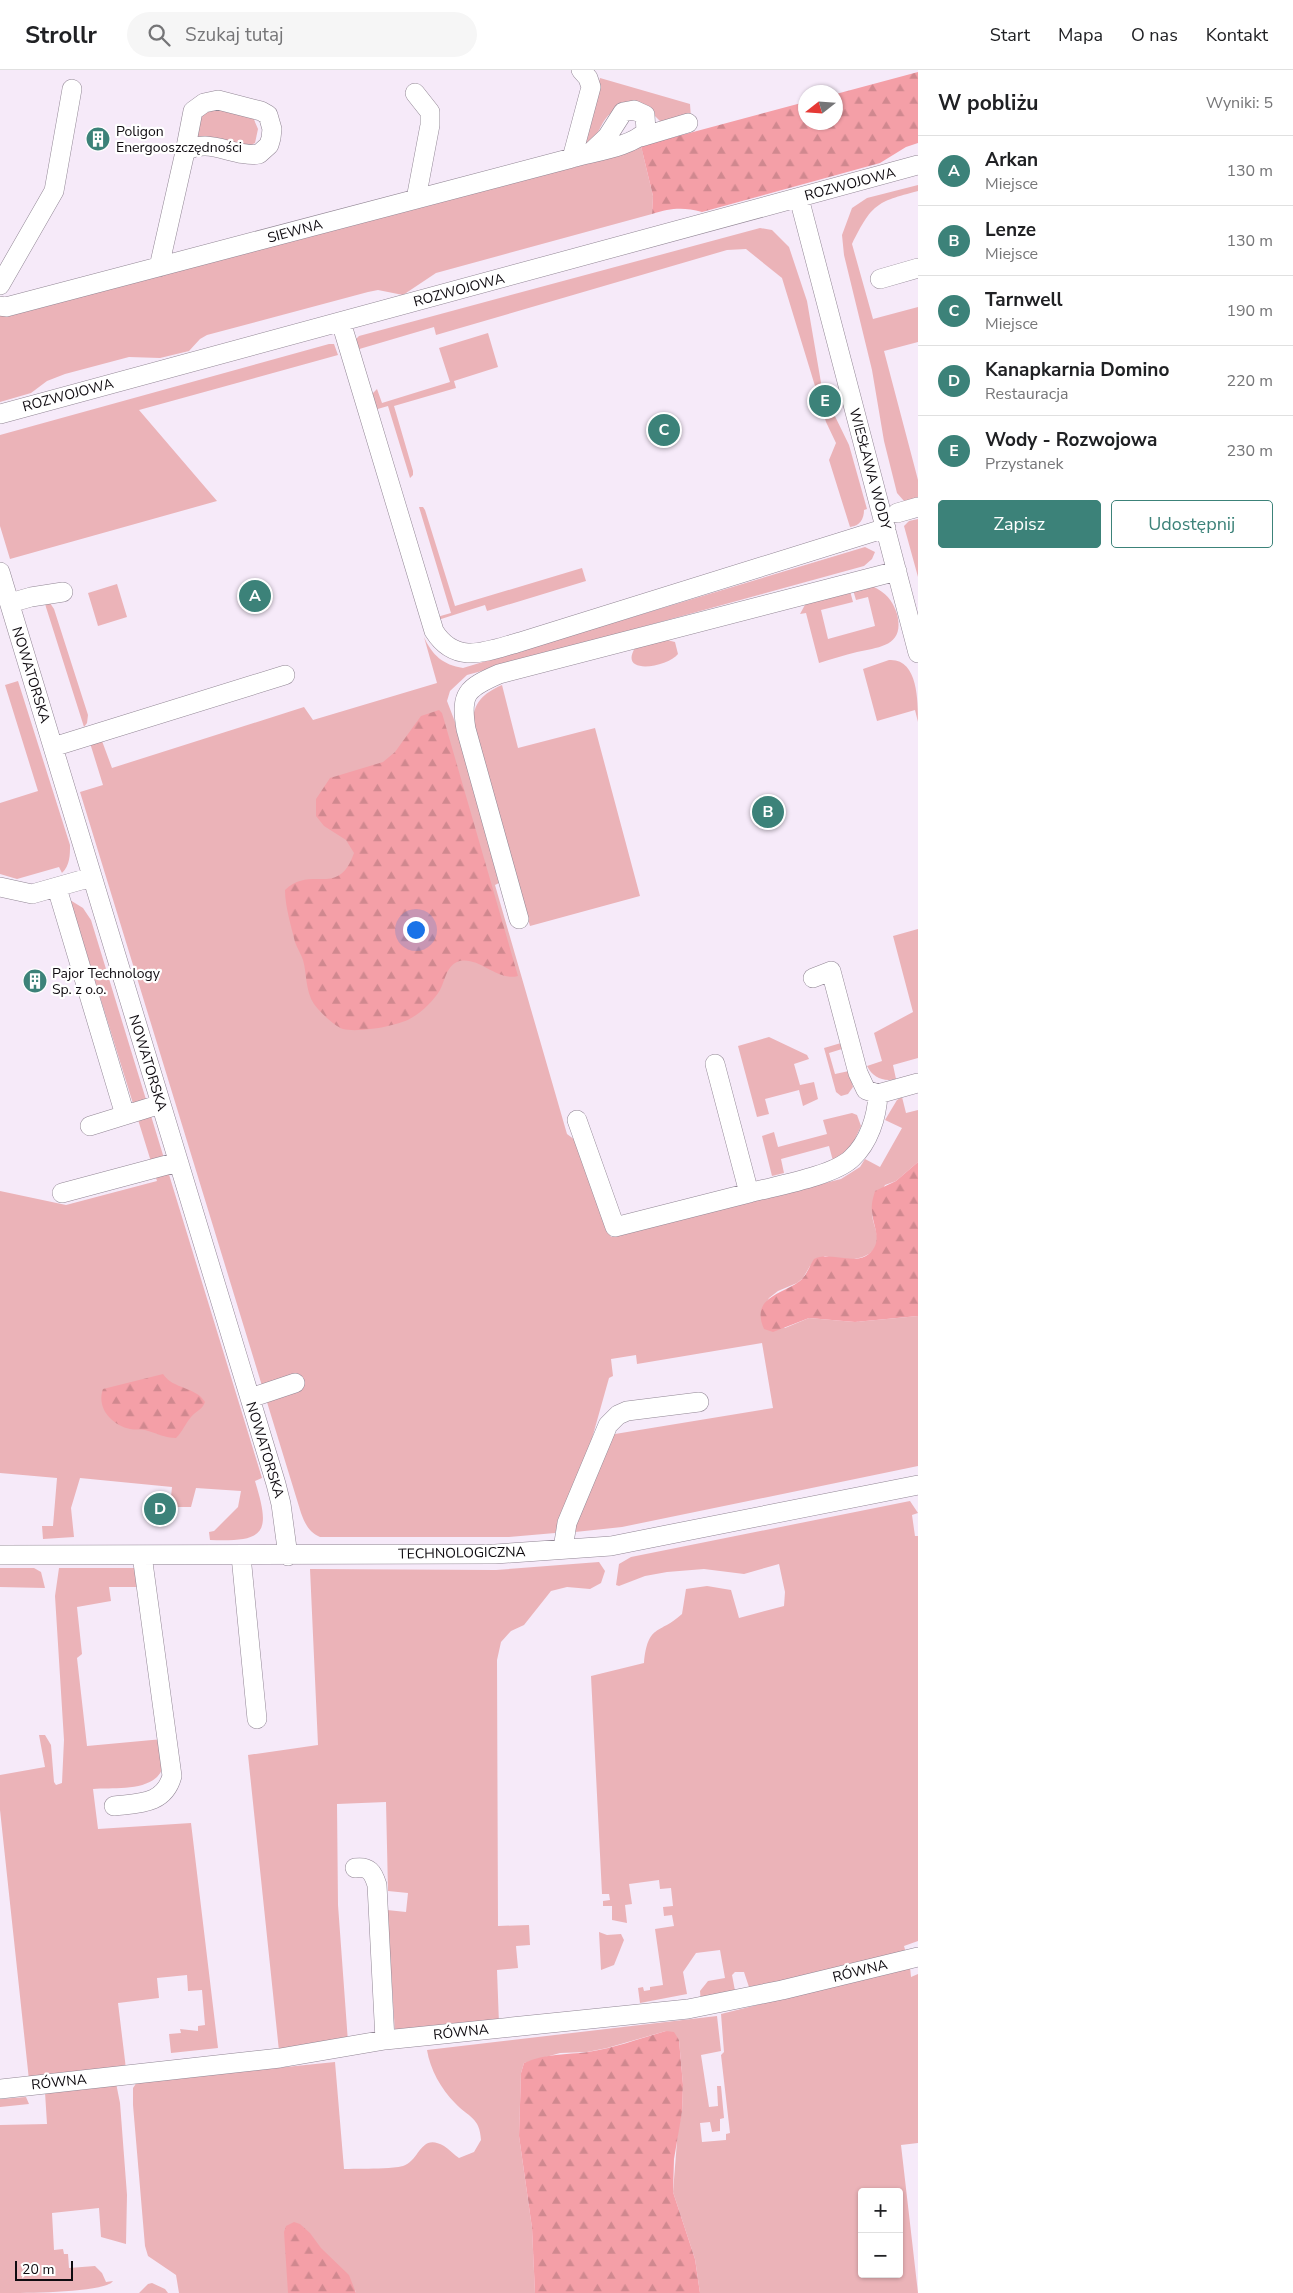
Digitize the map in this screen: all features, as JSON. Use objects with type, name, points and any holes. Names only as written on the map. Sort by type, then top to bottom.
[{"type":"street","points":[[572,158],[592,87],[588,78],[581,70]]},
{"type":"street","points":[[0,285],[54,191],[72,89]]},
{"type":"street","points":[[415,93],[430,112],[430,124],[416,199]]},
{"type":"street","points":[[159,267],[193,110],[204,103],[218,100],[261,111],[271,120],[272,129],[269,145],[259,154],[249,155],[199,145],[185,152]]},
{"type":"street","name":"SIEWNA","points":[[0,306],[6,307],[590,153],[641,137],[646,131],[645,115],[640,111],[626,110],[620,115],[607,137],[590,153]]},
{"type":"street","points":[[641,137],[688,123]]},
{"type":"street","name":"ROZWOJOWA","points":[[0,414],[918,165]]},
{"type":"street","name":"WIESŁAWA WODY","points":[[800,198],[918,653]]},
{"type":"street","points":[[880,279],[918,268]]},
{"type":"street","points":[[341,322],[434,631],[440,642],[451,650],[465,653],[482,652],[520,642],[886,528]]},
{"type":"street","points":[[897,512],[918,507]]},
{"type":"street","points":[[519,919],[466,729],[462,708],[465,696],[475,685],[499,674],[897,571]]},
{"type":"street","name":"NOWATORSKA","points":[[0,572],[282,1504],[288,1556]]},
{"type":"street","points":[[10,603],[31,597],[63,592]]},
{"type":"street","points":[[53,748],[285,675]]},
{"type":"street","points":[[0,887],[24,894],[41,893],[92,877]]},
{"type":"street","points":[[57,888],[125,1115]]},
{"type":"street","points":[[813,978],[831,971],[862,1083],[866,1090],[878,1094],[918,1083]]},
{"type":"street","points":[[715,1064],[749,1193]]},
{"type":"street","points":[[576,1120],[615,1228],[836,1169],[853,1158],[874,1121],[878,1094]]},
{"type":"street","points":[[90,1126],[161,1104]]},
{"type":"street","points":[[62,1193],[178,1162]]},
{"type":"street","points":[[250,1398],[295,1383]]},
{"type":"street","points":[[564,1549],[570,1514],[608,1425],[618,1415],[627,1411],[699,1402]]},
{"type":"street","name":"TECHNOLOGICZNA","points":[[0,1555],[288,1556],[495,1554],[611,1546],[918,1485]]},
{"type":"street","points":[[114,1806],[156,1800],[169,1786],[172,1776],[142,1554]]},
{"type":"street","points":[[241,1556],[257,1719]]},
{"type":"street","points":[[355,1868],[367,1868],[373,1872],[377,1885],[385,2040]]},
{"type":"street","name":"RÓWNA","points":[[0,2089],[280,2058],[385,2040],[688,2009],[782,1990],[918,1957]]},
{"type":"shaded area","points":[[600,78],[690,104],[691,118],[661,122],[652,113],[620,107],[607,117],[592,140],[583,144]]},
{"type":"shaded area","points":[[209,106],[252,115],[258,129],[255,143],[247,147],[195,139],[193,128]]},
{"type":"shaded area","points":[[641,146],[653,196],[652,214],[436,273],[403,295],[378,290],[368,292],[207,335],[200,339],[189,351],[160,358],[129,357],[65,374],[47,381],[31,393],[0,402],[0,312]]},
{"type":"shaded area","points":[[918,185],[918,191],[893,198],[877,207],[865,220],[852,244],[873,319],[918,307],[918,342],[884,351],[918,480],[918,498],[904,501],[897,493],[884,441],[872,370],[844,255],[842,235],[852,208],[867,198]]},
{"type":"shaded area","points":[[760,228],[772,230],[789,247],[807,301],[825,406],[830,406],[849,445],[867,509],[864,510],[861,522],[850,527],[829,460],[836,443],[826,422],[782,278],[746,249],[727,250],[436,335],[434,327],[356,350],[356,339],[359,336]]},
{"type":"shaded area","points":[[488,333],[498,367],[454,381],[456,388],[394,406],[413,471],[413,475],[410,478],[388,406],[374,410],[371,395],[377,389],[382,403],[450,382],[439,348]]},
{"type":"shaded area","points":[[334,344],[338,355],[139,410],[217,501],[10,559],[0,526],[0,435]]},
{"type":"shaded area","points":[[419,507],[423,507],[425,510],[455,606],[582,568],[586,581],[487,611],[485,605],[438,620],[437,617],[451,613]]},
{"type":"shaded area","points":[[918,519],[918,577],[904,526],[909,521]]},
{"type":"shaded area","points":[[865,547],[875,552],[872,559],[864,566],[467,675],[450,691],[447,701],[455,722],[499,883],[495,885],[567,1134],[575,1140],[611,1237],[841,1179],[860,1167],[865,1159],[880,1167],[902,1128],[885,1120],[897,1100],[902,1097],[906,1113],[918,1110],[918,1162],[896,1181],[885,1185],[873,1206],[872,1217],[877,1239],[874,1250],[854,1259],[839,1259],[825,1256],[810,1266],[803,1278],[797,1283],[778,1291],[769,1298],[761,1312],[785,1328],[809,1318],[855,1322],[918,1316],[918,1466],[622,1527],[575,1532],[573,1531],[609,1438],[615,1434],[773,1408],[762,1343],[637,1364],[636,1355],[611,1359],[613,1376],[609,1378],[591,1442],[555,1533],[509,1537],[320,1537],[316,1535],[308,1527],[301,1513],[80,792],[103,785],[90,743],[102,741],[112,768],[304,707],[313,720],[437,683],[424,637],[435,654],[444,662],[463,668]]},
{"type":"shaded area","points":[[117,584],[127,617],[98,626],[88,593]]},
{"type":"shaded area","points":[[872,586],[891,600],[895,609],[899,625],[894,639],[882,646],[819,663],[806,613],[800,614],[806,603],[850,591],[853,602],[821,610],[828,639],[875,626],[868,597],[856,600],[853,590]]},
{"type":"shaded area","points":[[50,603],[54,609],[88,715],[87,723],[84,727],[45,604]]},
{"type":"shaded area","points":[[667,640],[675,642],[678,654],[673,659],[656,665],[646,666],[638,666],[633,663],[632,657],[635,648]]},
{"type":"shaded area","points":[[889,660],[899,661],[911,673],[918,703],[918,722],[915,710],[877,721],[863,669]]},
{"type":"shaded area","points":[[18,681],[70,845],[70,856],[62,873],[59,867],[17,879],[0,874],[0,803],[38,791],[5,685]]},
{"type":"shaded area","points":[[502,685],[518,748],[595,728],[640,896],[530,926],[473,726],[476,706],[484,696]]},
{"type":"shaded area","points":[[70,900],[83,908],[91,920],[262,1478],[255,1481],[263,1512],[263,1523],[260,1531],[253,1536],[243,1539],[210,1540],[209,1532],[214,1531],[238,1507],[241,1491],[196,1488],[191,1507],[170,1507],[172,1487],[80,1478],[71,1508],[74,1537],[43,1539],[42,1526],[53,1526],[57,1478],[0,1473],[0,1191],[66,1205],[157,1181]]},
{"type":"shaded area","points":[[918,929],[918,1058],[893,1065],[896,1079],[887,1080],[872,1074],[867,1066],[882,1061],[874,1033],[913,1012],[893,936]]},
{"type":"shaded area","points":[[769,1037],[807,1055],[809,1059],[794,1064],[800,1085],[814,1082],[818,1099],[803,1106],[799,1090],[765,1099],[769,1114],[757,1117],[738,1046]]},
{"type":"shaded area","points":[[841,1043],[842,1049],[829,1053],[835,1074],[849,1071],[853,1087],[848,1094],[841,1096],[836,1092],[824,1048]]},
{"type":"shaded area","points":[[852,1113],[857,1115],[861,1126],[849,1152],[833,1161],[829,1146],[781,1159],[784,1173],[772,1176],[762,1136],[774,1132],[778,1147],[827,1134],[823,1120]]},
{"type":"shaded area","points":[[910,1501],[918,1513],[912,1515],[915,1536],[918,1536],[918,1941],[904,1946],[906,1953],[889,1960],[749,1987],[744,1972],[735,1972],[732,1975],[736,1996],[701,2003],[700,1991],[708,1981],[725,1978],[720,1950],[696,1953],[683,1972],[687,1994],[640,2003],[638,1988],[643,1987],[644,1991],[650,1990],[650,1987],[663,1985],[655,1929],[674,1926],[672,1915],[664,1916],[663,1907],[673,1906],[671,1888],[660,1889],[659,1880],[629,1884],[632,1904],[625,1905],[627,1923],[612,1920],[612,1906],[603,1906],[603,1901],[610,1900],[609,1894],[602,1894],[591,1676],[644,1663],[648,1641],[652,1635],[682,1614],[686,1589],[707,1586],[731,1590],[739,1618],[784,1606],[785,1592],[779,1564],[744,1574],[704,1569],[667,1572],[645,1576],[619,1586],[616,1585],[619,1564],[631,1557]]},
{"type":"shaded area","points":[[599,1562],[605,1571],[601,1583],[590,1589],[567,1587],[551,1591],[524,1625],[511,1631],[501,1642],[497,1660],[498,1926],[529,1925],[530,1945],[516,1946],[518,1968],[497,1970],[499,2024],[395,2033],[387,1910],[406,1912],[408,1893],[388,1891],[386,1802],[337,1804],[338,1905],[348,2042],[279,2051],[248,1755],[318,1745],[310,1569],[496,1570]]},
{"type":"shaded area","points":[[0,1568],[34,1568],[41,1572],[45,1588],[0,1587]]},
{"type":"shaded area","points":[[59,1568],[136,1568],[138,1587],[109,1587],[111,1601],[77,1607],[82,1654],[77,1658],[87,1746],[163,1739],[164,1763],[160,1773],[145,1784],[124,1788],[93,1789],[98,1829],[191,1823],[218,2048],[171,2053],[169,2034],[181,2033],[180,2029],[198,2031],[198,2026],[205,2025],[202,1990],[188,1991],[187,1975],[157,1978],[159,1998],[118,2003],[126,2069],[29,2080],[0,1810],[0,1775],[45,1767],[39,1735],[45,1735],[51,1745],[54,1782],[56,1785],[62,1783],[64,1740],[55,1596]]},
{"type":"shaded area","points":[[599,1932],[607,1935],[621,1934],[624,1940],[614,1965],[601,1970]]},
{"type":"shaded area","points":[[910,1967],[911,1977],[918,1974],[918,2143],[901,2145],[918,2293],[700,2293],[695,2259],[673,2192],[678,2129],[682,2112],[683,2085],[679,2040],[666,2031],[607,2048],[587,2052],[560,2053],[524,2063],[521,2073],[519,2136],[532,2228],[535,2293],[356,2293],[355,2290],[355,2293],[179,2293],[176,2275],[148,2256],[145,2246],[133,2105],[133,2088],[137,2082],[335,2062],[344,2169],[381,2168],[403,2166],[409,2163],[425,2145],[430,2143],[444,2146],[459,2158],[474,2152],[481,2140],[476,2122],[455,2103],[441,2085],[433,2071],[427,2050],[717,2016],[721,2051],[701,2055],[709,2107],[718,2106],[717,2086],[721,2086],[724,2118],[720,2119],[720,2131],[712,2132],[710,2122],[700,2123],[702,2142],[726,2140],[726,2134],[730,2133],[721,2055],[724,2052],[721,2014]]},
{"type":"shaded area","points":[[116,2083],[120,2103],[127,2195],[126,2244],[101,2237],[99,2208],[52,2213],[54,2250],[63,2249],[64,2254],[68,2254],[69,2268],[95,2266],[102,2273],[106,2282],[113,2281],[107,2285],[79,2290],[0,2293],[0,2125],[47,2124],[45,2092]]},
{"type":"shaded area","points":[[26,2097],[29,2104],[0,2107],[0,2099]]},
{"type":"shaded area","points":[[152,2283],[165,2289],[168,2293],[139,2293],[148,2284]]},
{"type":"green space","points":[[918,72],[918,143],[906,147],[880,163],[702,212],[677,209],[652,214],[653,196],[641,146],[798,104],[798,130],[843,130],[843,92]]},
{"type":"green space","points":[[439,710],[442,713],[518,976],[502,975],[472,962],[457,962],[450,967],[435,997],[413,1017],[379,1028],[343,1029],[335,1025],[323,1014],[311,999],[303,960],[295,942],[290,923],[285,890],[295,883],[305,880],[332,878],[340,875],[348,867],[354,853],[346,840],[324,826],[316,816],[316,799],[330,778],[383,762],[395,752],[421,716]]},
{"type":"green space","points":[[918,1162],[918,1316],[855,1322],[809,1318],[773,1332],[764,1329],[761,1318],[765,1302],[802,1279],[814,1259],[829,1257],[855,1259],[870,1253],[876,1242],[872,1215],[872,1201],[875,1191],[896,1181]]},
{"type":"green space","points":[[163,1374],[173,1383],[196,1393],[205,1402],[176,1438],[145,1430],[123,1427],[107,1415],[102,1403],[103,1389]]},
{"type":"green space","points":[[666,2031],[674,2032],[679,2040],[683,2085],[682,2112],[674,2159],[673,2192],[695,2259],[700,2293],[535,2293],[532,2228],[519,2136],[521,2073],[524,2063],[548,2056],[608,2048]]},
{"type":"green space","points":[[294,2222],[300,2224],[310,2233],[321,2248],[349,2275],[356,2293],[288,2293],[284,2232],[286,2226]]},
{"type":"place","name":"Poligon Energooszczędności","points":[[98,139]]},
{"type":"place","name":"Wody - Rozwojowa","points":[[825,401]]},
{"type":"place","name":"Tarnwell","points":[[664,430]]},
{"type":"place","name":"Arkan","points":[[255,596]]},
{"type":"place","name":"Lenze","points":[[768,812]]},
{"type":"place","name":"Pajor Technology Sp. z o.o.","points":[[35,981]]},
{"type":"place","name":"Kanapkarnia Domino","points":[[160,1509]]}]
